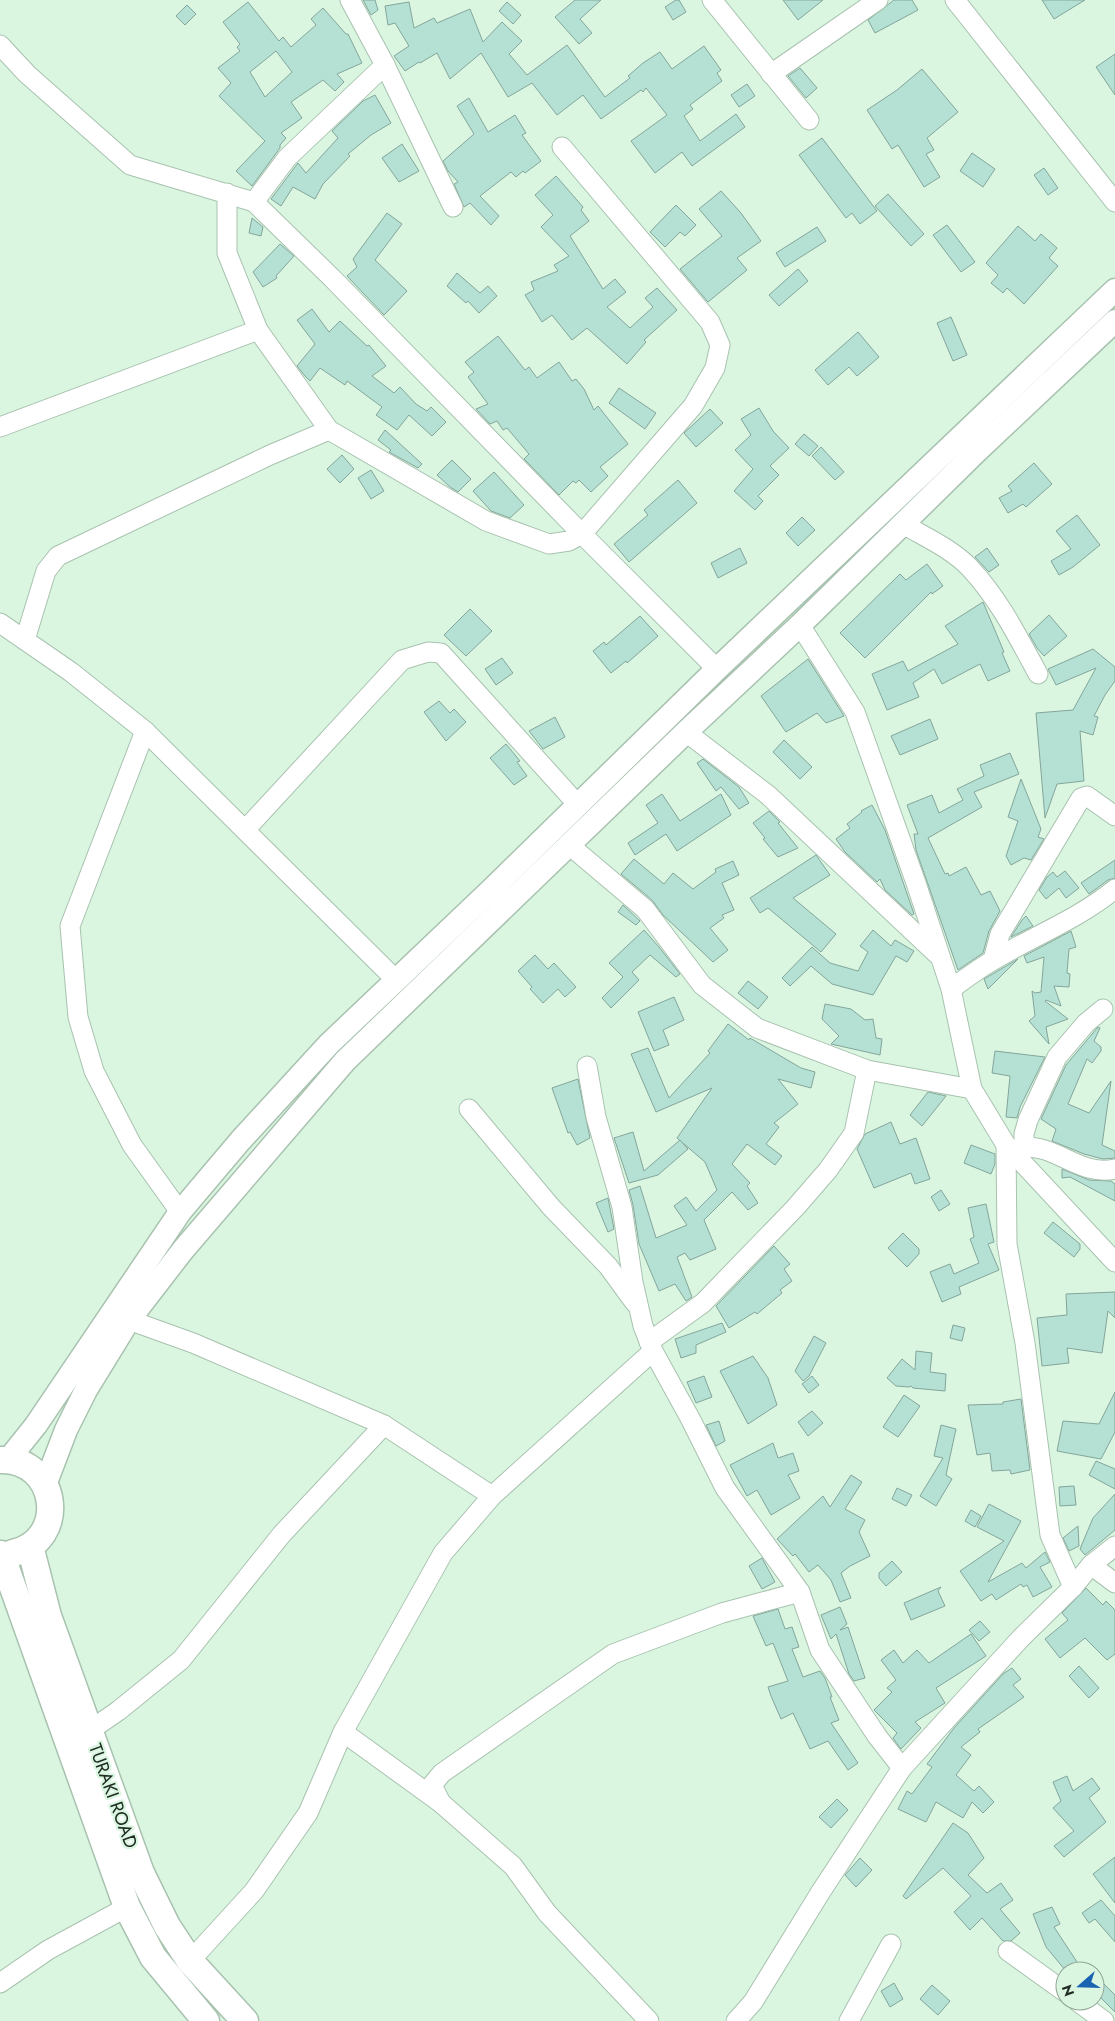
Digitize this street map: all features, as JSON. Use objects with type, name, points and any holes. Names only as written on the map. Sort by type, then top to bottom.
[{"type":"main road","points":[[4,1460],[30,1468],[45,1485],[49,1496],[51,1507],[49,1518],[39,1539],[16,1553],[1,1554],[127,1907],[153,1957],[206,2021]]},
{"type":"main road","name":"TURAKI ROAD","points":[[30,1546],[48,1616],[141,1873],[166,1926],[190,1961],[245,2021]]},
{"type":"street","points":[[350,0],[385,65],[453,207]]},
{"type":"street","points":[[712,0],[809,120]]},
{"type":"street","points":[[772,74],[878,0]]},
{"type":"street","points":[[955,0],[1115,202]]},
{"type":"street","points":[[0,45],[27,74],[130,165],[254,202],[332,278],[717,669]]},
{"type":"street","points":[[254,202],[287,158],[385,65]]},
{"type":"street","points":[[227,193],[227,253],[258,330],[329,430],[486,521],[549,544],[569,541],[582,534],[693,406],[715,368],[720,345],[710,322],[562,147]]},
{"type":"street","points":[[4,1460],[36,1425],[180,1212],[240,1141],[329,1044],[717,669],[1115,290]]},
{"type":"street","points":[[45,1485],[66,1430],[86,1390],[129,1320],[195,1236],[345,1061],[568,844],[800,626],[903,524],[1115,321]]},
{"type":"street","points":[[0,427],[258,330]]},
{"type":"street","points":[[25,640],[46,571],[58,556],[270,455],[329,430]]},
{"type":"street","points":[[903,524],[938,544],[969,568],[1008,617],[1038,674]]},
{"type":"street","points":[[0,623],[71,672],[145,730],[396,980]]},
{"type":"street","points":[[800,626],[855,712],[916,883],[938,955],[951,989],[972,1089],[1016,1150],[1115,1262]]},
{"type":"street","points":[[245,830],[402,660],[428,652],[441,653],[578,805]]},
{"type":"street","points":[[145,730],[70,926],[78,1017],[94,1071],[132,1145],[180,1212]]},
{"type":"street","points":[[686,732],[768,795],[938,955]]},
{"type":"street","points":[[993,960],[1000,934],[1081,798],[1087,796],[1115,816]]},
{"type":"street","points":[[568,844],[645,909],[702,985],[757,1028],[867,1070],[972,1089]]},
{"type":"street","points":[[951,989],[993,960],[1051,931],[1098,903],[1115,889]]},
{"type":"street","points":[[1073,1587],[1050,1535],[1025,1344],[1007,1244],[1016,1150],[1028,1120],[1057,1058],[1086,1023],[1103,1009]]},
{"type":"street","points":[[587,1066],[596,1117],[622,1207],[642,1326],[651,1347],[725,1488],[800,1592],[820,1650],[877,1736],[902,1768]]},
{"type":"street","points":[[190,1961],[254,1891],[308,1813],[343,1732],[443,1553],[492,1496],[651,1347],[703,1303],[795,1208],[828,1170],[854,1133],[867,1070]]},
{"type":"street","points":[[469,1109],[552,1207],[608,1266],[639,1308]]},
{"type":"street","points":[[1016,1150],[1035,1146],[1088,1169],[1109,1171],[1115,1169]]},
{"type":"street","points":[[129,1320],[193,1344],[384,1425],[492,1496]]},
{"type":"street","points":[[89,1731],[118,1711],[181,1660],[282,1534],[384,1425]]},
{"type":"street","points":[[736,2021],[753,2002],[820,1893],[902,1768],[1021,1638],[1073,1587],[1091,1565],[1115,1546]]},
{"type":"street","points":[[1091,1565],[1115,1583]]},
{"type":"street","points":[[441,1803],[432,1785],[442,1773],[613,1654],[722,1613],[800,1592]]},
{"type":"street","points":[[343,1732],[441,1803],[513,1866],[547,1913],[650,2021]]},
{"type":"street","points":[[0,1983],[48,1950],[127,1907]]},
{"type":"street","points":[[849,2021],[891,1944]]},
{"type":"street","points":[[1008,1951],[1055,1985]]},
{"type":"street","points":[[1090,2011],[1104,2021]]},
{"type":"building","points":[[363,0],[375,0],[378,10],[371,15]]},
{"type":"building","points":[[575,0],[601,0],[580,19],[592,33],[579,44],[555,17]]},
{"type":"building","points":[[679,0],[686,12],[673,20],[665,7]]},
{"type":"building","points":[[783,0],[823,0],[798,20]]},
{"type":"building","points":[[894,0],[912,0],[918,10],[875,33],[868,20]]},
{"type":"building","points":[[1042,0],[1085,0],[1054,19]]},
{"type":"building","points":[[248,2],[279,41],[283,37],[291,47],[316,25],[311,19],[323,8],[348,34],[362,63],[337,74],[344,82],[335,91],[323,80],[291,102],[302,118],[281,133],[286,138],[252,186],[236,171],[265,141],[219,96],[231,83],[218,68],[240,51],[237,47],[240,44],[223,22]],"holes":[[[276,51],[292,72],[265,97],[250,72]]]},
{"type":"building","points":[[409,2],[414,28],[434,18],[437,23],[470,9],[483,42],[502,22],[522,41],[509,54],[527,75],[567,45],[605,97],[630,78],[628,76],[643,63],[660,52],[672,69],[704,46],[721,70],[717,73],[722,81],[690,105],[693,109],[684,116],[700,141],[736,114],[745,127],[692,166],[682,152],[655,173],[631,141],[667,115],[646,88],[643,92],[641,90],[601,119],[583,95],[557,115],[532,83],[508,97],[481,53],[450,79],[437,53],[405,71],[394,56],[409,46],[395,23],[388,25],[385,6]]},
{"type":"building","points":[[507,2],[521,15],[513,24],[499,11]]},
{"type":"building","points":[[187,5],[196,14],[185,25],[176,16]]},
{"type":"building","points":[[1115,54],[1115,95],[1096,67]]},
{"type":"building","points":[[800,68],[817,88],[806,98],[788,76]]},
{"type":"building","points":[[922,69],[958,112],[927,138],[934,150],[926,154],[940,177],[924,187],[898,145],[892,149],[867,110],[897,90]]},
{"type":"building","points":[[747,84],[755,96],[739,107],[731,95]]},
{"type":"building","points":[[375,95],[391,123],[371,135],[348,154],[350,156],[323,184],[315,199],[293,187],[281,206],[271,199],[298,163],[306,173],[338,138],[332,131],[363,101]]},
{"type":"building","points":[[469,98],[488,132],[515,115],[526,133],[522,135],[541,161],[516,177],[511,172],[480,196],[499,216],[491,225],[470,203],[464,207],[454,184],[458,182],[448,171],[443,161],[474,134],[457,106]]},
{"type":"building","points":[[822,138],[877,211],[860,224],[852,213],[846,218],[799,155]]},
{"type":"building","points":[[402,144],[419,171],[399,182],[382,158]]},
{"type":"building","points":[[972,153],[995,169],[983,187],[960,171]]},
{"type":"building","points":[[1044,168],[1058,188],[1048,195],[1034,175]]},
{"type":"building","points":[[556,176],[583,207],[581,210],[589,221],[570,236],[603,289],[615,279],[626,292],[607,307],[630,328],[653,307],[645,298],[657,288],[677,310],[644,340],[646,342],[627,364],[587,328],[572,340],[552,315],[542,322],[525,295],[534,290],[531,282],[558,271],[554,265],[569,256],[541,227],[553,215],[535,195]]},
{"type":"building","points":[[721,191],[741,213],[761,241],[737,258],[747,270],[708,302],[680,269],[722,236],[699,209]]},
{"type":"building","points":[[888,194],[924,234],[911,246],[875,206]]},
{"type":"building","points":[[676,205],[696,225],[685,236],[680,232],[665,247],[650,232]]},
{"type":"building","points":[[387,213],[402,224],[375,260],[407,291],[384,315],[347,276],[357,267],[353,259]]},
{"type":"building","points":[[252,218],[263,227],[261,236],[249,233]]},
{"type":"building","points":[[947,225],[975,262],[961,272],[933,235]]},
{"type":"building","points":[[1018,226],[1035,241],[1041,234],[1057,248],[1049,258],[1058,266],[1024,304],[1007,288],[1003,293],[991,283],[998,275],[986,263]]},
{"type":"building","points":[[817,227],[826,241],[785,267],[776,253]]},
{"type":"building","points":[[280,244],[294,256],[276,276],[277,278],[263,287],[253,272]]},
{"type":"building","points":[[798,269],[808,281],[779,306],[769,295]]},
{"type":"building","points":[[457,273],[480,293],[488,286],[497,296],[479,313],[468,301],[466,303],[447,286]]},
{"type":"building","points":[[312,309],[329,332],[340,321],[367,346],[369,345],[386,366],[372,376],[394,393],[400,387],[416,404],[427,411],[431,407],[446,422],[432,436],[409,415],[397,430],[376,415],[382,407],[347,381],[345,385],[320,368],[310,381],[297,366],[315,344],[297,320]]},
{"type":"building","points":[[951,317],[967,355],[953,361],[937,323]]},
{"type":"building","points":[[858,332],[879,357],[857,376],[849,367],[828,385],[815,370]]},
{"type":"building","points":[[498,336],[525,370],[529,367],[537,378],[559,362],[572,381],[576,379],[584,389],[594,410],[598,406],[628,444],[600,467],[608,476],[591,492],[579,480],[576,483],[573,481],[559,495],[524,459],[529,454],[507,428],[503,430],[497,421],[490,424],[476,409],[488,404],[468,377],[474,372],[465,362]]},
{"type":"building","points":[[619,388],[656,413],[645,429],[609,403]]},
{"type":"building","points":[[759,408],[773,431],[789,448],[770,466],[779,475],[758,496],[763,501],[755,510],[734,491],[753,469],[735,450],[751,435],[741,419]]},
{"type":"building","points":[[710,409],[723,423],[696,447],[684,433]]},
{"type":"building","points":[[385,430],[422,464],[418,468],[389,452],[391,450],[378,440]]},
{"type":"building","points":[[804,434],[818,446],[809,456],[795,444]]},
{"type":"building","points":[[821,447],[844,472],[835,480],[812,456]]},
{"type":"building","points":[[342,455],[354,469],[340,483],[327,469]]},
{"type":"building","points":[[452,460],[471,479],[458,492],[437,475]]},
{"type":"building","points":[[1034,463],[1052,484],[1026,507],[1023,504],[1008,513],[999,498],[1012,491],[1008,486]]},
{"type":"building","points":[[371,470],[384,491],[371,499],[358,478]]},
{"type":"building","points":[[494,472],[524,505],[510,518],[491,511],[473,491]]},
{"type":"building","points":[[678,480],[697,503],[629,562],[614,544],[648,515],[644,510]]},
{"type":"building","points":[[1077,515],[1100,545],[1073,567],[1059,575],[1051,561],[1071,549],[1056,531]]},
{"type":"building","points":[[802,517],[815,530],[798,546],[786,533]]},
{"type":"building","points":[[740,548],[747,563],[718,578],[711,563]]},
{"type":"building","points":[[987,548],[999,565],[989,572],[975,557]]},
{"type":"building","points":[[927,564],[943,586],[932,594],[931,592],[865,658],[840,633],[900,574],[906,580]]},
{"type":"building","points":[[983,602],[1010,671],[988,681],[980,664],[942,684],[934,669],[913,683],[919,697],[887,710],[872,674],[903,661],[908,671],[958,644],[945,626]]},
{"type":"building","points":[[470,609],[492,631],[466,656],[444,635]]},
{"type":"building","points":[[1049,615],[1067,636],[1044,656],[1029,634]]},
{"type":"building","points":[[640,616],[658,636],[627,663],[626,661],[611,673],[593,651],[604,642],[606,645]]},
{"type":"building","points":[[1093,649],[1115,667],[1115,681],[1094,716],[1098,717],[1093,735],[1080,731],[1084,781],[1057,784],[1045,818],[1036,713],[1073,710],[1096,668],[1056,685],[1048,669]]},
{"type":"building","points":[[502,658],[513,673],[496,685],[485,669]]},
{"type":"building","points":[[808,659],[844,716],[826,723],[817,713],[786,732],[761,696]]},
{"type":"building","points":[[439,701],[450,713],[454,709],[466,722],[446,741],[424,712]]},
{"type":"building","points":[[555,717],[565,737],[543,749],[529,731]]},
{"type":"building","points":[[930,719],[938,739],[900,755],[891,736]]},
{"type":"building","points":[[784,740],[812,767],[800,779],[773,752]]},
{"type":"building","points":[[506,744],[520,761],[517,762],[527,776],[514,785],[490,758]]},
{"type":"building","points":[[1010,753],[1019,774],[974,792],[982,807],[928,838],[945,874],[948,873],[949,876],[966,867],[981,895],[990,891],[1000,911],[989,931],[983,953],[958,970],[916,850],[914,834],[918,834],[907,805],[932,795],[939,813],[963,800],[957,789],[984,776],[980,765]]},
{"type":"building","points":[[703,759],[739,787],[749,803],[739,809],[721,787],[716,791],[697,763]]},
{"type":"building","points":[[1021,779],[1041,829],[1038,837],[1044,839],[1031,860],[1024,858],[1011,865],[1006,856],[1018,821],[1008,817]]},
{"type":"building","points":[[662,794],[680,821],[721,794],[731,815],[677,851],[666,834],[635,855],[628,843],[658,823],[646,805]]},
{"type":"building","points":[[872,805],[885,830],[914,914],[912,915],[885,890],[880,879],[877,882],[845,852],[836,839],[850,828],[847,824],[861,811]]},
{"type":"building","points":[[769,811],[780,822],[778,823],[798,848],[778,857],[763,839],[765,838],[753,823]]},
{"type":"building","points":[[816,855],[830,875],[793,898],[836,934],[821,952],[768,908],[760,913],[750,898]]},
{"type":"building","points":[[634,859],[664,884],[673,873],[693,889],[716,872],[715,869],[733,861],[739,875],[722,883],[734,910],[722,915],[724,918],[710,928],[728,950],[713,962],[663,915],[652,900],[621,874]]},
{"type":"building","points":[[1115,860],[1115,878],[1108,880],[1089,894],[1081,883]]},
{"type":"building","points":[[1065,871],[1079,888],[1066,898],[1059,888],[1046,899],[1039,890],[1047,877],[1053,872],[1057,877]]},
{"type":"building","points":[[623,905],[640,921],[636,925],[618,912]]},
{"type":"building","points":[[1026,916],[1033,926],[1011,937],[1022,920]]},
{"type":"building","points":[[644,930],[680,974],[676,977],[650,955],[632,972],[639,980],[611,1008],[602,998],[623,977],[609,963]]},
{"type":"building","points":[[873,930],[891,946],[895,940],[914,951],[907,962],[896,956],[873,995],[832,984],[811,966],[790,986],[782,978],[812,947],[830,963],[858,971],[868,952],[860,946]]},
{"type":"building","points":[[1071,931],[1076,947],[1069,949],[1067,973],[1070,974],[1069,987],[1054,986],[1061,1006],[1045,1001],[1068,1019],[1046,1027],[1049,1044],[1029,1021],[1035,1016],[1032,991],[1035,993],[1041,992],[1044,957],[1027,963],[1024,956]]},
{"type":"building","points":[[535,955],[548,969],[554,963],[576,987],[565,997],[558,989],[543,1003],[530,989],[532,987],[518,971]]},
{"type":"building","points":[[1018,959],[988,989],[984,979]]},
{"type":"building","points":[[748,981],[768,997],[758,1009],[738,993]]},
{"type":"building","points":[[674,997],[684,1020],[663,1030],[669,1045],[654,1051],[638,1012]]},
{"type":"building","points":[[825,1004],[851,1009],[865,1020],[873,1019],[876,1038],[882,1039],[880,1055],[831,1044],[839,1036],[822,1019]]},
{"type":"building","points":[[728,1024],[749,1040],[750,1038],[801,1068],[815,1072],[811,1088],[778,1079],[798,1104],[774,1123],[779,1127],[766,1144],[782,1156],[775,1165],[747,1144],[732,1164],[750,1183],[747,1186],[758,1203],[748,1210],[732,1192],[704,1220],[716,1249],[690,1260],[685,1253],[677,1257],[692,1297],[686,1301],[675,1284],[659,1291],[639,1244],[629,1190],[640,1186],[656,1238],[687,1225],[674,1206],[686,1197],[696,1211],[717,1190],[705,1162],[677,1138],[712,1088],[656,1112],[631,1054],[648,1048],[669,1098],[710,1053],[708,1051]]},
{"type":"building","points":[[1098,1027],[1100,1028],[1094,1041],[1101,1047],[1101,1051],[1092,1063],[1087,1059],[1068,1104],[1089,1113],[1111,1081],[1102,1145],[1115,1151],[1115,1158],[1103,1159],[1084,1154],[1052,1141],[1056,1129],[1041,1119],[1066,1065]]},
{"type":"building","points":[[995,1051],[1045,1057],[1020,1107],[1017,1118],[1006,1117],[1010,1076],[992,1073]]},
{"type":"building","points":[[578,1079],[590,1138],[577,1145],[570,1132],[568,1133],[552,1088]]},
{"type":"building","points":[[928,1092],[946,1096],[922,1126],[910,1115]]},
{"type":"building","points":[[891,1122],[900,1144],[916,1138],[930,1179],[915,1184],[911,1173],[874,1188],[857,1149],[865,1134]]},
{"type":"building","points":[[633,1132],[644,1171],[680,1140],[688,1149],[658,1175],[629,1183],[614,1138]]},
{"type":"building","points":[[971,1145],[995,1154],[995,1164],[991,1174],[964,1163]]},
{"type":"building","points":[[1062,1169],[1089,1180],[1111,1181],[1115,1184],[1115,1201],[1070,1177],[1062,1178]]},
{"type":"building","points":[[941,1190],[950,1204],[939,1211],[931,1197]]},
{"type":"building","points":[[608,1198],[614,1229],[608,1232],[596,1203]]},
{"type":"building","points":[[986,1204],[994,1242],[988,1244],[999,1270],[959,1287],[961,1294],[942,1302],[930,1272],[950,1264],[954,1274],[979,1263],[970,1239],[974,1237],[968,1208]]},
{"type":"building","points":[[1053,1222],[1080,1244],[1080,1249],[1074,1257],[1044,1233]]},
{"type":"building","points":[[903,1233],[919,1249],[919,1254],[907,1267],[888,1248]]},
{"type":"building","points":[[774,1246],[790,1264],[784,1269],[792,1281],[780,1290],[782,1293],[757,1314],[755,1312],[729,1328],[716,1306]]},
{"type":"building","points":[[1115,1292],[1115,1318],[1108,1311],[1102,1353],[1067,1348],[1069,1363],[1042,1366],[1037,1318],[1067,1315],[1066,1294]]},
{"type":"building","points":[[722,1323],[726,1332],[696,1345],[696,1353],[681,1358],[675,1339]]},
{"type":"building","points":[[953,1325],[965,1328],[962,1341],[950,1338]]},
{"type":"building","points":[[814,1336],[826,1343],[809,1376],[803,1381],[795,1371]]},
{"type":"building","points":[[916,1351],[932,1353],[930,1372],[946,1374],[945,1391],[913,1388],[911,1386],[896,1386],[887,1378],[902,1359],[915,1370]]},
{"type":"building","points":[[753,1356],[768,1378],[777,1405],[748,1424],[720,1371]]},
{"type":"building","points":[[704,1376],[712,1397],[696,1403],[687,1382]]},
{"type":"building","points":[[812,1376],[819,1385],[809,1393],[802,1384]]},
{"type":"building","points":[[1115,1392],[1115,1432],[1101,1459],[1057,1451],[1063,1421],[1099,1424]]},
{"type":"building","points":[[904,1395],[920,1406],[898,1437],[883,1427]]},
{"type":"building","points":[[1021,1399],[1030,1470],[1011,1474],[1010,1470],[992,1471],[990,1453],[977,1455],[968,1405],[1003,1404],[1003,1402]]},
{"type":"building","points":[[812,1411],[823,1423],[808,1436],[798,1422]]},
{"type":"building","points":[[719,1421],[725,1441],[716,1446],[706,1425]]},
{"type":"building","points":[[941,1425],[956,1429],[946,1475],[952,1479],[936,1506],[920,1496],[943,1458],[934,1456]]},
{"type":"building","points":[[773,1443],[778,1458],[793,1453],[799,1471],[788,1475],[800,1498],[771,1515],[757,1490],[747,1496],[730,1465]]},
{"type":"building","points":[[1096,1461],[1115,1469],[1115,1489],[1089,1475]]},
{"type":"building","points":[[851,1475],[862,1482],[845,1509],[865,1520],[859,1532],[870,1556],[841,1573],[851,1598],[840,1602],[831,1580],[818,1565],[809,1572],[795,1554],[793,1556],[777,1539],[823,1496],[830,1507]]},
{"type":"building","points":[[1074,1486],[1076,1505],[1060,1506],[1059,1487]]},
{"type":"building","points":[[897,1488],[912,1495],[906,1506],[892,1499]]},
{"type":"building","points":[[1115,1494],[1115,1530],[1085,1555],[1080,1549],[1093,1518]]},
{"type":"building","points":[[989,1504],[1021,1521],[988,1582],[1022,1563],[1026,1568],[1045,1552],[1050,1562],[1040,1567],[1052,1587],[1033,1597],[1027,1585],[1023,1587],[1021,1584],[996,1600],[992,1594],[981,1601],[960,1571],[1004,1541],[977,1527]]},
{"type":"building","points":[[971,1510],[981,1516],[975,1527],[965,1521]]},
{"type":"building","points":[[1078,1526],[1079,1546],[1069,1551],[1063,1538]]},
{"type":"building","points":[[762,1558],[775,1582],[762,1589],[749,1566]]},
{"type":"building","points":[[892,1561],[902,1572],[886,1586],[879,1578],[879,1573]]},
{"type":"building","points":[[941,1587],[938,1591],[945,1606],[911,1620],[904,1603]]},
{"type":"building","points":[[1086,1588],[1103,1605],[1106,1601],[1115,1610],[1115,1654],[1107,1660],[1085,1638],[1060,1658],[1045,1639],[1068,1620],[1062,1613]]},
{"type":"building","points":[[840,1607],[847,1624],[840,1630],[848,1627],[865,1678],[854,1681],[849,1674],[836,1634],[831,1639],[821,1615]]},
{"type":"building","points":[[778,1609],[785,1629],[792,1627],[799,1647],[792,1649],[803,1677],[820,1671],[825,1678],[839,1720],[831,1723],[858,1763],[848,1770],[828,1741],[810,1749],[793,1713],[781,1719],[771,1696],[768,1687],[788,1681],[773,1643],[766,1646],[753,1616]]},
{"type":"building","points":[[980,1621],[990,1632],[979,1641],[969,1630]]},
{"type":"building","points":[[971,1634],[986,1656],[936,1688],[945,1703],[915,1722],[921,1728],[901,1749],[893,1738],[897,1733],[874,1710],[892,1692],[887,1688],[896,1680],[881,1660],[894,1650],[903,1663],[917,1650],[929,1663]]},
{"type":"building","points":[[1079,1666],[1099,1688],[1089,1698],[1069,1676]]},
{"type":"building","points":[[1012,1668],[1021,1679],[1013,1685],[1024,1697],[978,1729],[980,1732],[961,1747],[971,1755],[956,1775],[974,1791],[979,1786],[994,1802],[983,1813],[972,1802],[963,1818],[936,1802],[926,1822],[898,1809],[907,1791],[912,1794],[932,1767],[927,1764],[954,1728],[1004,1673]]},
{"type":"building","points":[[1067,1776],[1073,1791],[1092,1778],[1100,1789],[1089,1798],[1106,1822],[1064,1857],[1054,1846],[1074,1831],[1053,1808],[1061,1801],[1053,1782]]},
{"type":"building","points":[[837,1799],[848,1810],[831,1828],[819,1817]]},
{"type":"building","points":[[953,1823],[968,1833],[984,1858],[968,1875],[987,1893],[1001,1883],[1013,1900],[1000,1909],[1020,1933],[1011,1941],[1003,1941],[982,1918],[970,1930],[954,1912],[971,1896],[943,1868],[906,1899],[903,1896]]},
{"type":"building","points":[[1115,1857],[1115,1903],[1093,1874]]},
{"type":"building","points":[[860,1858],[872,1870],[856,1887],[845,1875]]},
{"type":"building","points":[[1101,1900],[1115,1916],[1115,1942],[1095,1919],[1089,1923],[1082,1913]]},
{"type":"building","points":[[1052,1907],[1060,1924],[1054,1927],[1076,1961],[1058,1961],[1046,1947],[1033,1914]]},
{"type":"building","points":[[894,1983],[903,1999],[890,2007],[881,1991]]},
{"type":"building","points":[[932,1985],[950,2001],[938,2015],[920,1999]]},
{"type":"building","points":[[1105,1985],[1115,1995],[1115,2012],[1105,2002]]}]
